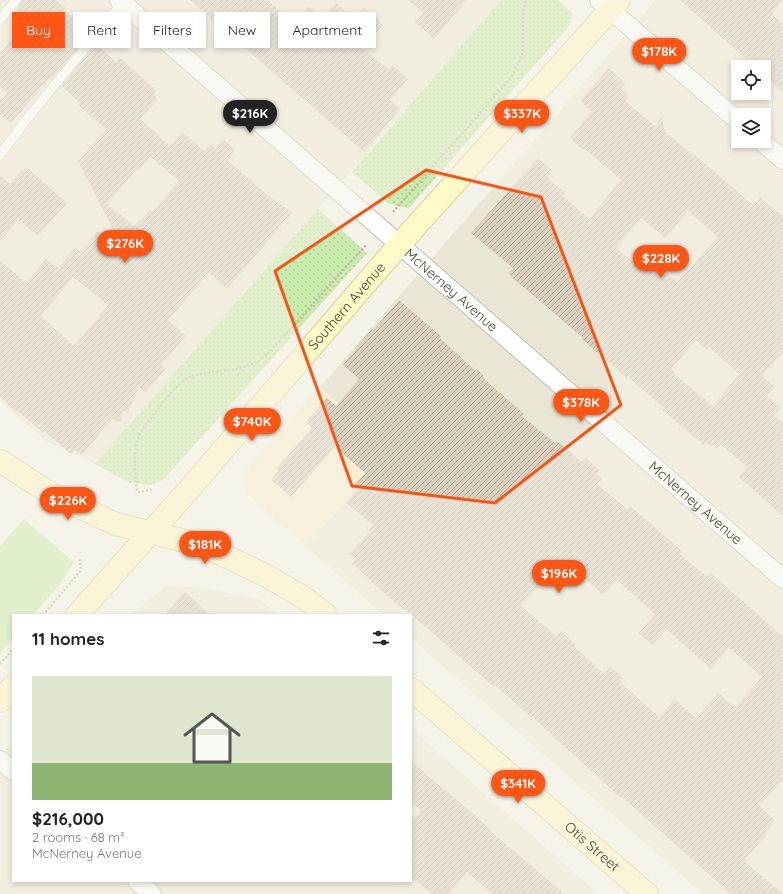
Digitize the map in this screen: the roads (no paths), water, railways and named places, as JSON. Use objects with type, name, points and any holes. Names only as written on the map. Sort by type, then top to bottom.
[{"type":"street","name":"McNerney Avenue","points":[[121,1],[783,579]]},
{"type":"street","name":"Southern Avenue","points":[[78,614],[150,532],[186,494],[609,3]]},
{"type":"street","points":[[609,3],[731,115]]},
{"type":"street","points":[[769,148],[783,160]]},
{"type":"street","points":[[0,461],[53,495],[116,524],[202,545],[267,576],[306,599],[325,614]]},
{"type":"street","points":[[0,701],[12,687]]},
{"type":"street","name":"Otis Street","points":[[412,690],[647,894]]},
{"type":"street","points":[[0,760],[12,770]]},
{"type":"street","points":[[138,882],[152,894]]},
{"type":"lane","points":[[0,20],[16,0]]},
{"type":"lane","points":[[0,155],[121,1]]}]
